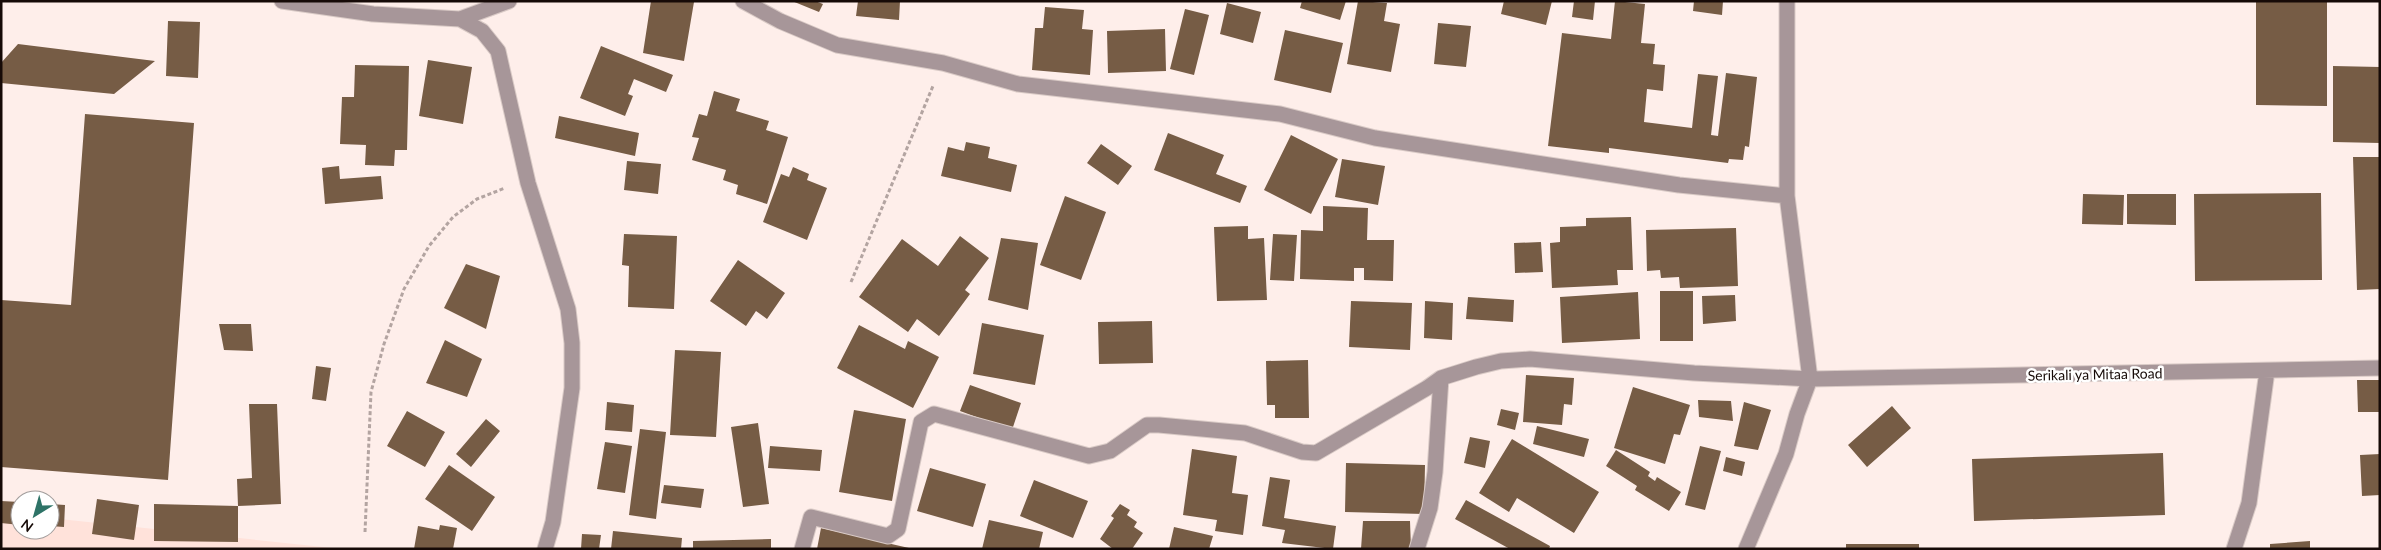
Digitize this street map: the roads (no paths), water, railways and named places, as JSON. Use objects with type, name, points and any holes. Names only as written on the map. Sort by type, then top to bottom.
[{"type":"street","points":[[282,1],[373,14],[460,19],[509,1]]},
{"type":"street","points":[[743,1],[780,21],[836,45],[943,63],[1018,84],[1280,114],[1375,138],[1679,185],[1786,196]]},
{"type":"street","points":[[1746,549],[1786,454],[1797,414],[1810,378],[1786,196],[1787,1]]},
{"type":"street","points":[[460,19],[482,32],[498,51],[528,183],[568,309],[572,343],[572,388],[553,522],[545,549]]},
{"type":"street","name":"Serikali ya Mitaa Road","points":[[802,549],[812,518],[888,536],[898,529],[921,422],[934,414],[1089,456],[1110,451],[1147,425],[1245,433],[1302,452],[1316,453],[1441,378],[1501,361],[1530,358],[1694,373],[1810,378],[2380,368]]},
{"type":"street","points":[[2234,549],[2249,503],[2267,371]]},
{"type":"street","points":[[1417,549],[1430,508],[1435,472],[1441,378]]}]
